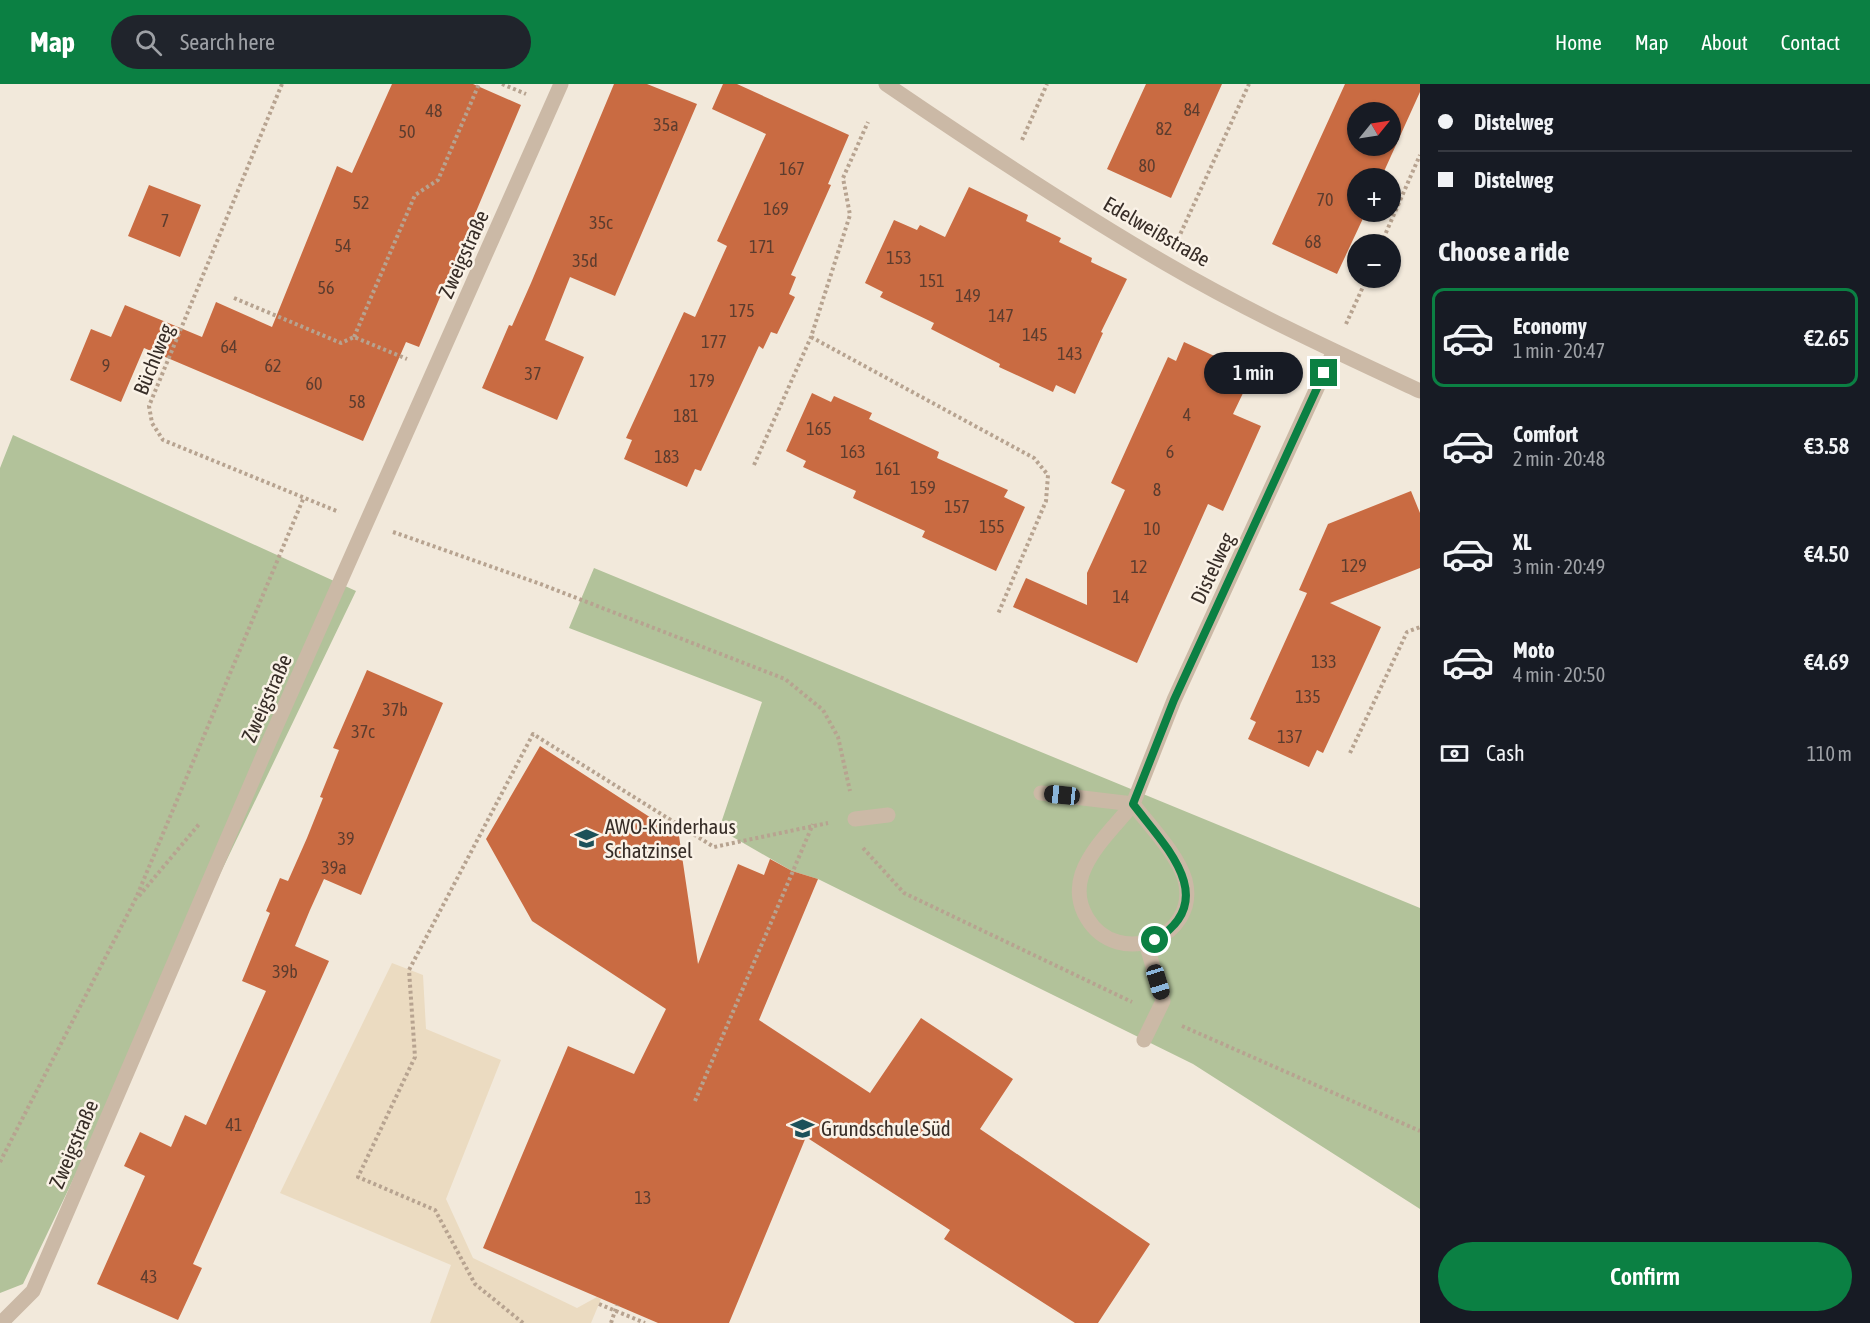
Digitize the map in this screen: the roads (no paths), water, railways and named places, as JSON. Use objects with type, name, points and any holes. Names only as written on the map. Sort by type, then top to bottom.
[{"type":"street","name":"Zweigstraße","points":[[2,1323],[33,1291],[268,742],[368,523],[561,84]]},
{"type":"street","name":"Edelweißstraße","points":[[886,84],[1009,168],[1165,263],[1334,351],[1420,391]]},
{"type":"street","name":"Distelweg","points":[[1146,943],[1118,943],[1101,935],[1084,913],[1079,896],[1081,877],[1088,862],[1133,804],[1174,700],[1334,351]]},
{"type":"street","points":[[1041,793],[1133,804],[1178,862],[1186,887],[1184,906],[1176,922],[1163,936],[1146,943],[1163,1001],[1144,1040]]},
{"type":"street","points":[[855,819],[888,815]]},
{"type":"place","name":"AWO-Kinderhaus Schatzinsel","points":[[587,838]]},
{"type":"place","name":"Grundschule Süd","points":[[803,1128]]}]
